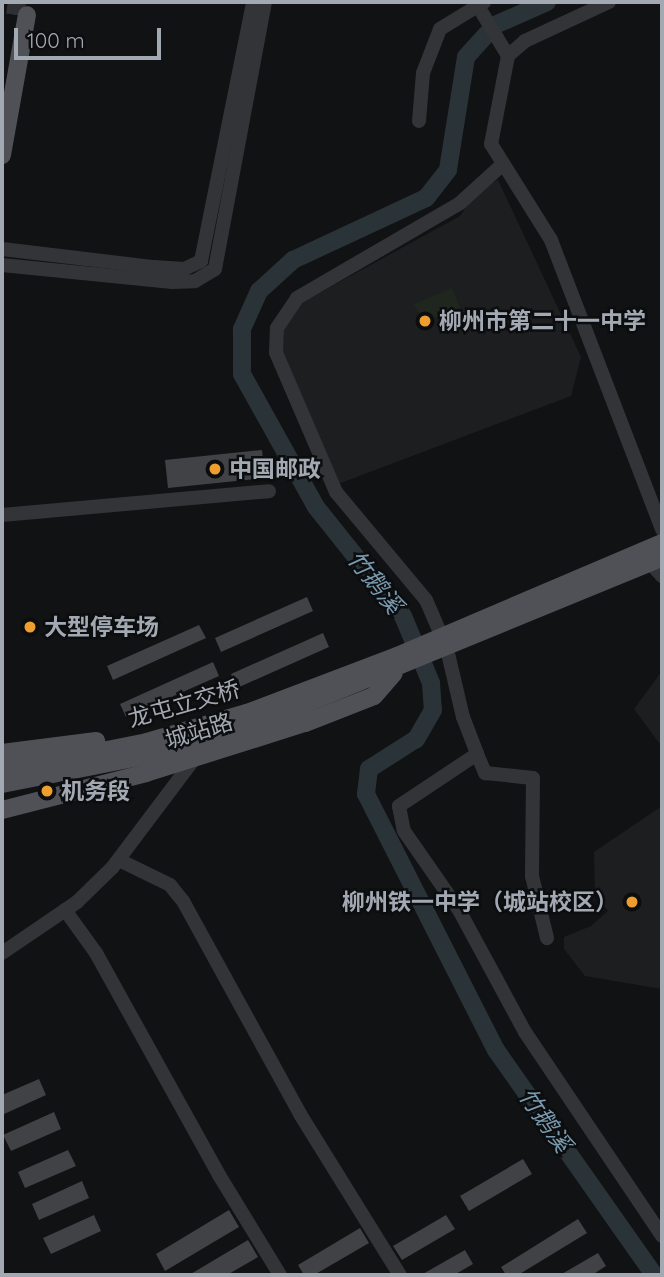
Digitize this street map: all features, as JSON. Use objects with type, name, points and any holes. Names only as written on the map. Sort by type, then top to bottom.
[{"type":"main road","points":[[2,89],[21,15],[2,155]]},
{"type":"main road","name":"城站路","points":[[340,686],[651,558],[662,543]]},
{"type":"main road","name":"城站路","points":[[2,752],[142,732],[236,705],[346,665],[397,663]]},
{"type":"main road","name":"城站路","points":[[2,810],[194,759],[374,696],[397,663]]},
{"type":"main road","name":"龙屯立交桥","points":[[2,771],[147,741],[340,686]]},
{"type":"main road","name":"龙屯立交桥","points":[[2,784],[149,755],[249,727],[340,686]]},
{"type":"street","points":[[2,249],[184,269],[201,261],[253,2]]},
{"type":"street","points":[[2,265],[172,282],[195,281],[215,269],[265,2]]},
{"type":"street","points":[[609,2],[525,41],[508,56],[491,144],[551,240],[662,528]]},
{"type":"street","points":[[419,121],[423,73],[440,29],[482,8],[508,56]]},
{"type":"street","points":[[503,164],[460,203],[297,298],[277,328],[276,353],[337,492],[426,600],[463,717],[485,773],[533,778],[532,876],[547,938]]},
{"type":"street","points":[[2,515],[269,491]]},
{"type":"street","points":[[651,558],[662,576]]},
{"type":"street","points":[[477,754],[399,806],[404,831],[459,910],[525,1032],[662,1236]]},
{"type":"street","points":[[2,953],[65,910],[119,860],[194,759]]},
{"type":"street","points":[[119,860],[170,885],[183,901],[300,1114],[400,1275]]},
{"type":"street","points":[[65,910],[96,953],[219,1175],[280,1275]]},
{"type":"shaded area","name":"柳州市第二十一中学","points":[[498,180],[581,357],[571,396],[338,484],[282,357],[279,335],[294,307],[460,216],[477,191]]},
{"type":"shaded area","points":[[452,288],[460,307],[423,323],[414,304]]},
{"type":"shaded area","points":[[662,671],[662,747],[634,709]]},
{"type":"shaded area","name":"柳州铁一中学（城站校区）","points":[[662,806],[662,989],[585,976],[564,949],[564,937],[591,926],[608,911],[595,894],[594,852]]},
{"type":"building","points":[[262,450],[265,478],[168,488],[165,460]]},
{"type":"building","points":[[307,597],[313,611],[221,652],[215,638]]},
{"type":"building","points":[[199,625],[206,638],[113,680],[107,666]]},
{"type":"building","points":[[323,633],[329,647],[237,688],[231,674]]},
{"type":"building","points":[[213,662],[219,676],[126,717],[120,704]]},
{"type":"building","points":[[39,1079],[46,1095],[2,1115],[2,1095]]},
{"type":"building","points":[[54,1112],[61,1129],[11,1151],[3,1135]]},
{"type":"building","points":[[68,1150],[76,1166],[25,1188],[18,1172]]},
{"type":"building","points":[[523,1159],[532,1174],[469,1211],[460,1196]]},
{"type":"building","points":[[82,1181],[89,1198],[39,1220],[32,1204]]},
{"type":"building","points":[[229,1210],[239,1227],[165,1271],[156,1254]]},
{"type":"building","points":[[94,1215],[101,1231],[51,1254],[43,1238]]},
{"type":"building","points":[[446,1215],[455,1229],[402,1260],[393,1246]]},
{"type":"building","points":[[578,1219],[587,1233],[518,1275],[506,1275],[501,1267]]},
{"type":"building","points":[[360,1228],[369,1243],[314,1275],[304,1275],[298,1265]]},
{"type":"building","points":[[248,1240],[258,1257],[227,1275],[189,1275]]},
{"type":"building","points":[[465,1250],[473,1264],[454,1275],[421,1275]]},
{"type":"building","points":[[598,1253],[606,1266],[592,1275],[560,1275]]},
{"type":"waterway","name":"竹鹅溪","points":[[547,2],[495,25],[466,57],[448,170],[426,198],[293,260],[259,291],[242,329],[242,374],[316,507],[403,616],[431,683],[433,710],[416,739],[369,769],[366,794],[496,1050],[654,1275]]},
{"type":"tunnel","points":[[15,15],[17,2]]},
{"type":"place","name":"柳州市第二十一中学","points":[[425,321]]},
{"type":"place","name":"中国邮政","points":[[215,469]]},
{"type":"place","name":"大型停车场","points":[[30,627]]},
{"type":"place","name":"机务段","points":[[47,791]]},
{"type":"place","name":"柳州铁一中学（城站校区）","points":[[632,902]]}]
